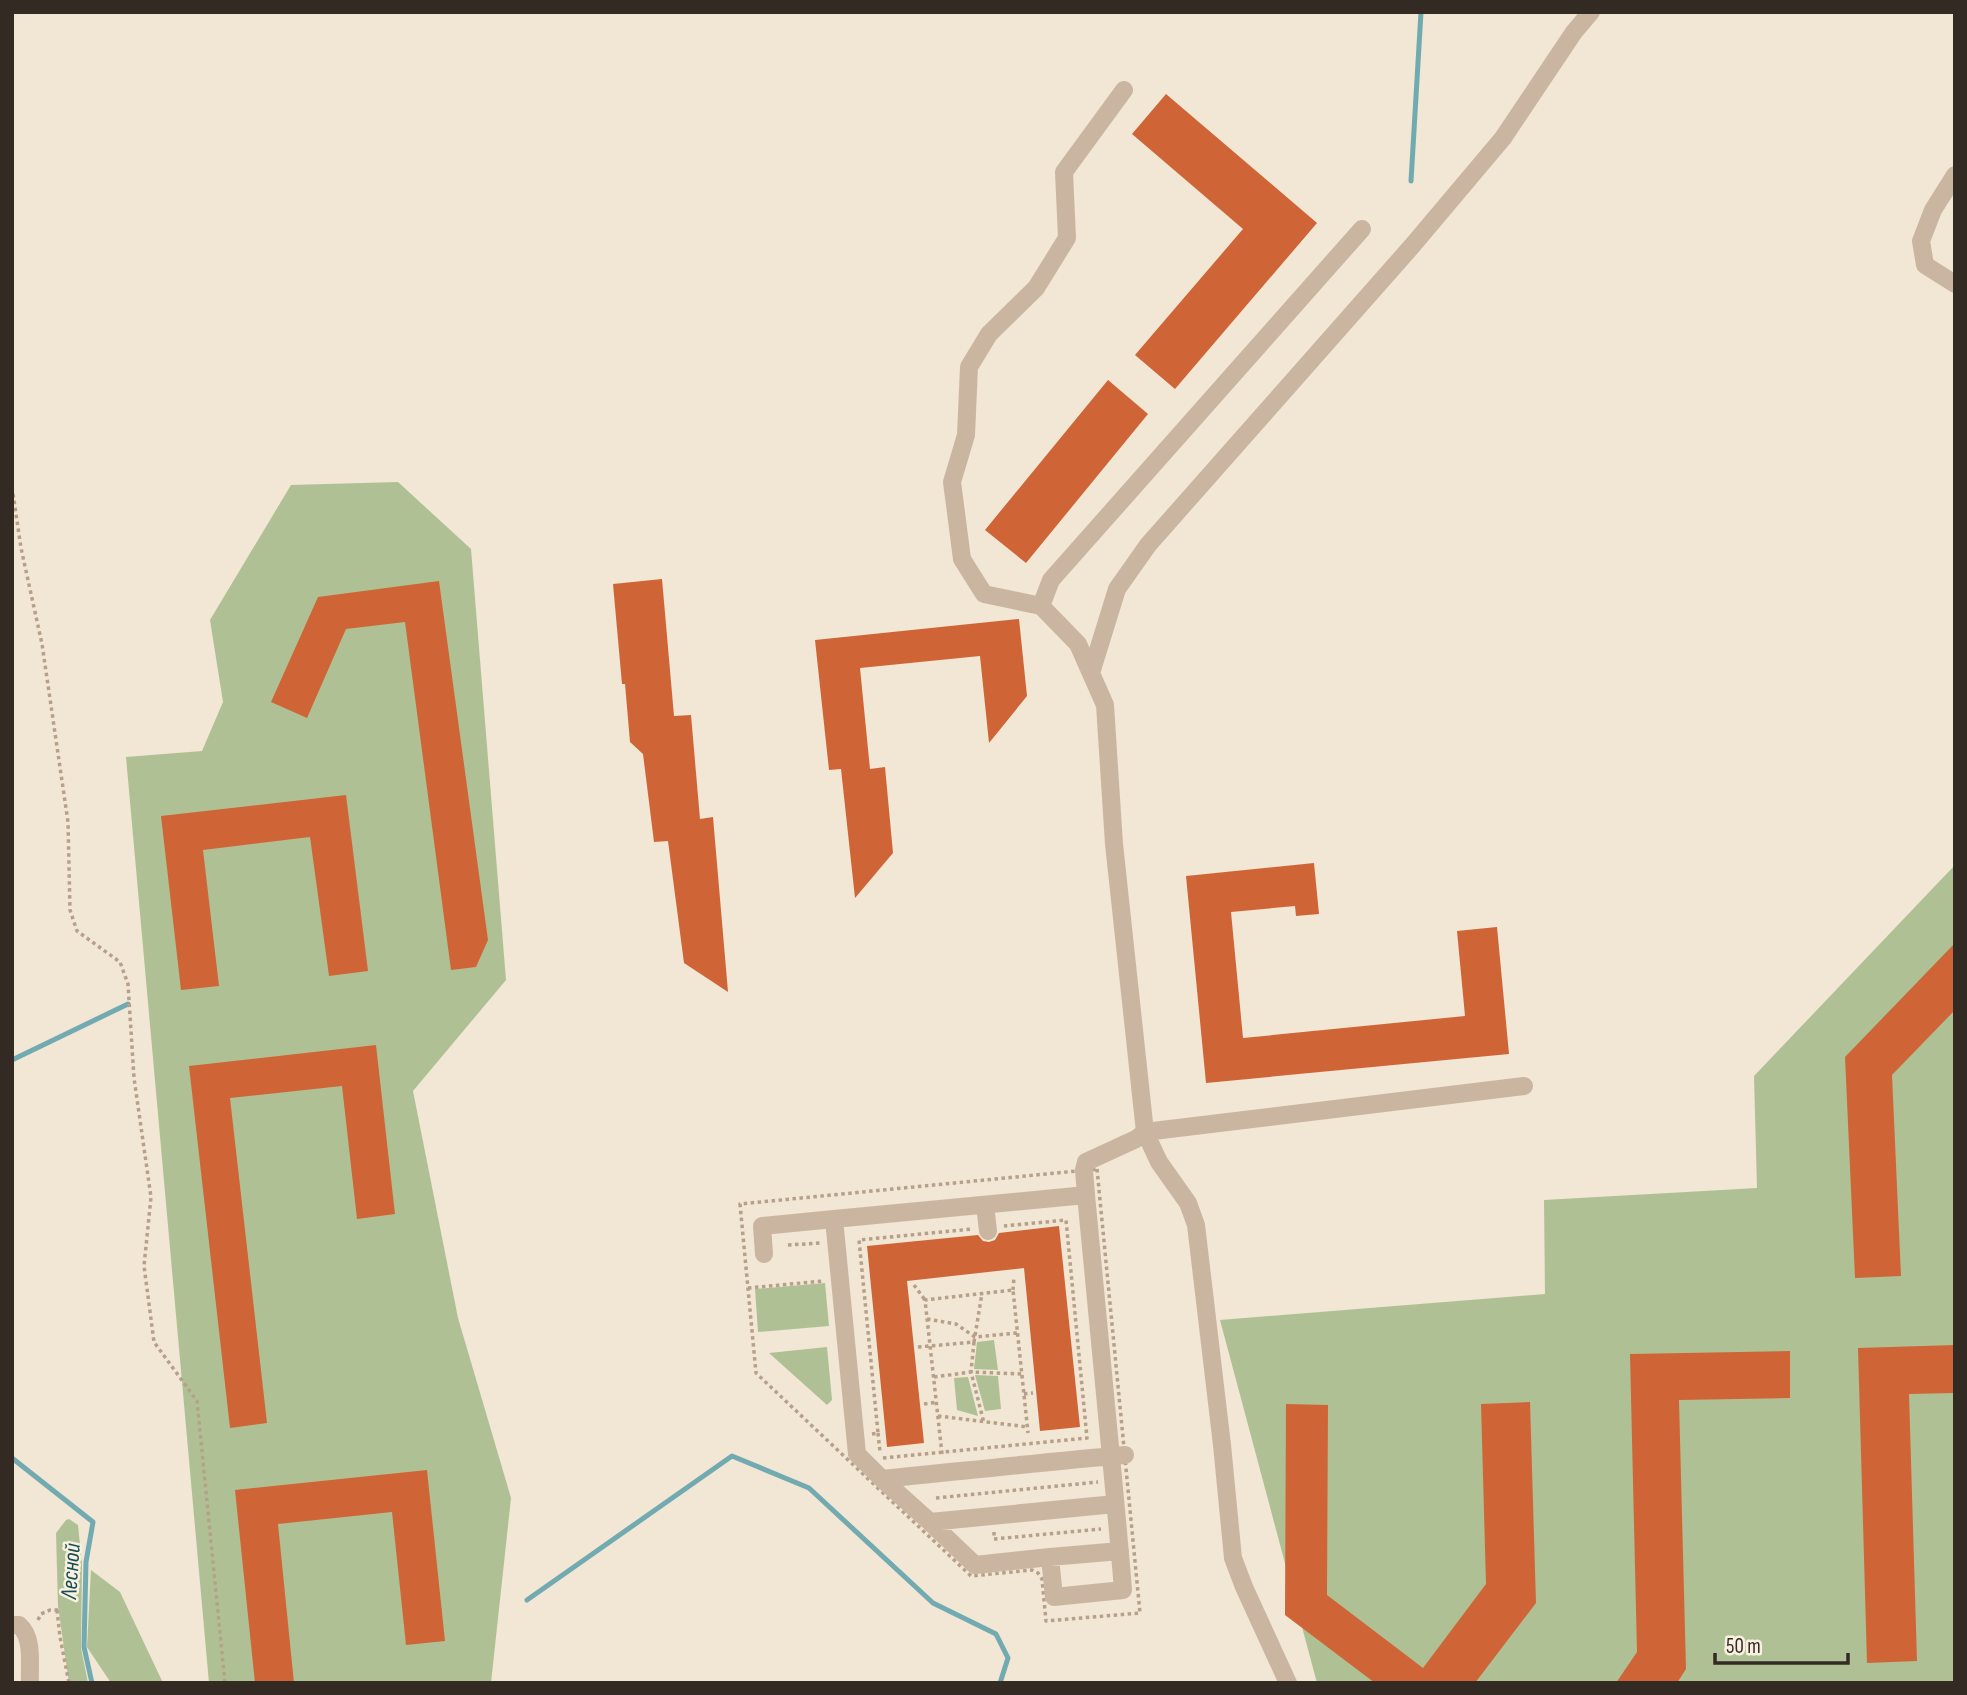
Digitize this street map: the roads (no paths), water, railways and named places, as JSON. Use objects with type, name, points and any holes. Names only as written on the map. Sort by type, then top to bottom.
[{"type":"lane","points":[[1091,673],[1117,589],[1148,545],[1412,246],[1503,138],[1574,32],[1591,12]]},
{"type":"lane","points":[[1124,90],[1064,172],[1067,239],[1037,288],[989,334],[969,367],[966,435],[952,482],[962,559],[984,594],[1041,606],[1078,644],[1105,705],[1114,845],[1145,1132],[1159,1162],[1188,1203],[1196,1225],[1233,1558],[1288,1683]]},
{"type":"lane","points":[[1955,174],[1933,210],[1921,241],[1926,265],[1955,284]]},
{"type":"lane","points":[[1041,606],[1051,580],[1362,229]]},
{"type":"lane","points":[[1050,1557],[1054,1597],[1123,1590],[1113,1480],[1118,1455],[1086,1195],[1091,1169],[1086,1162],[1136,1139],[1145,1132],[1524,1086]]},
{"type":"lane","points":[[764,1254],[762,1226],[1086,1195]]},
{"type":"lane","points":[[985,1205],[988,1229]]},
{"type":"lane","points":[[834,1219],[857,1454],[975,1565],[1120,1551]]},
{"type":"lane","points":[[882,1479],[1118,1455]]},
{"type":"lane","points":[[930,1522],[1115,1504]]},
{"type":"lane","points":[[25,1627],[29,1638],[30,1683]]},
{"type":"waterway","points":[[1411,181],[1421,12]]},
{"type":"waterway","points":[[12,1060],[128,1004]]},
{"type":"waterway","points":[[527,1600],[732,1456],[809,1488],[933,1603],[996,1634],[1008,1658],[1000,1683]]},
{"type":"waterway","name":"Лесной","points":[[12,1458],[93,1522],[86,1562],[84,1647],[92,1683]]}]
